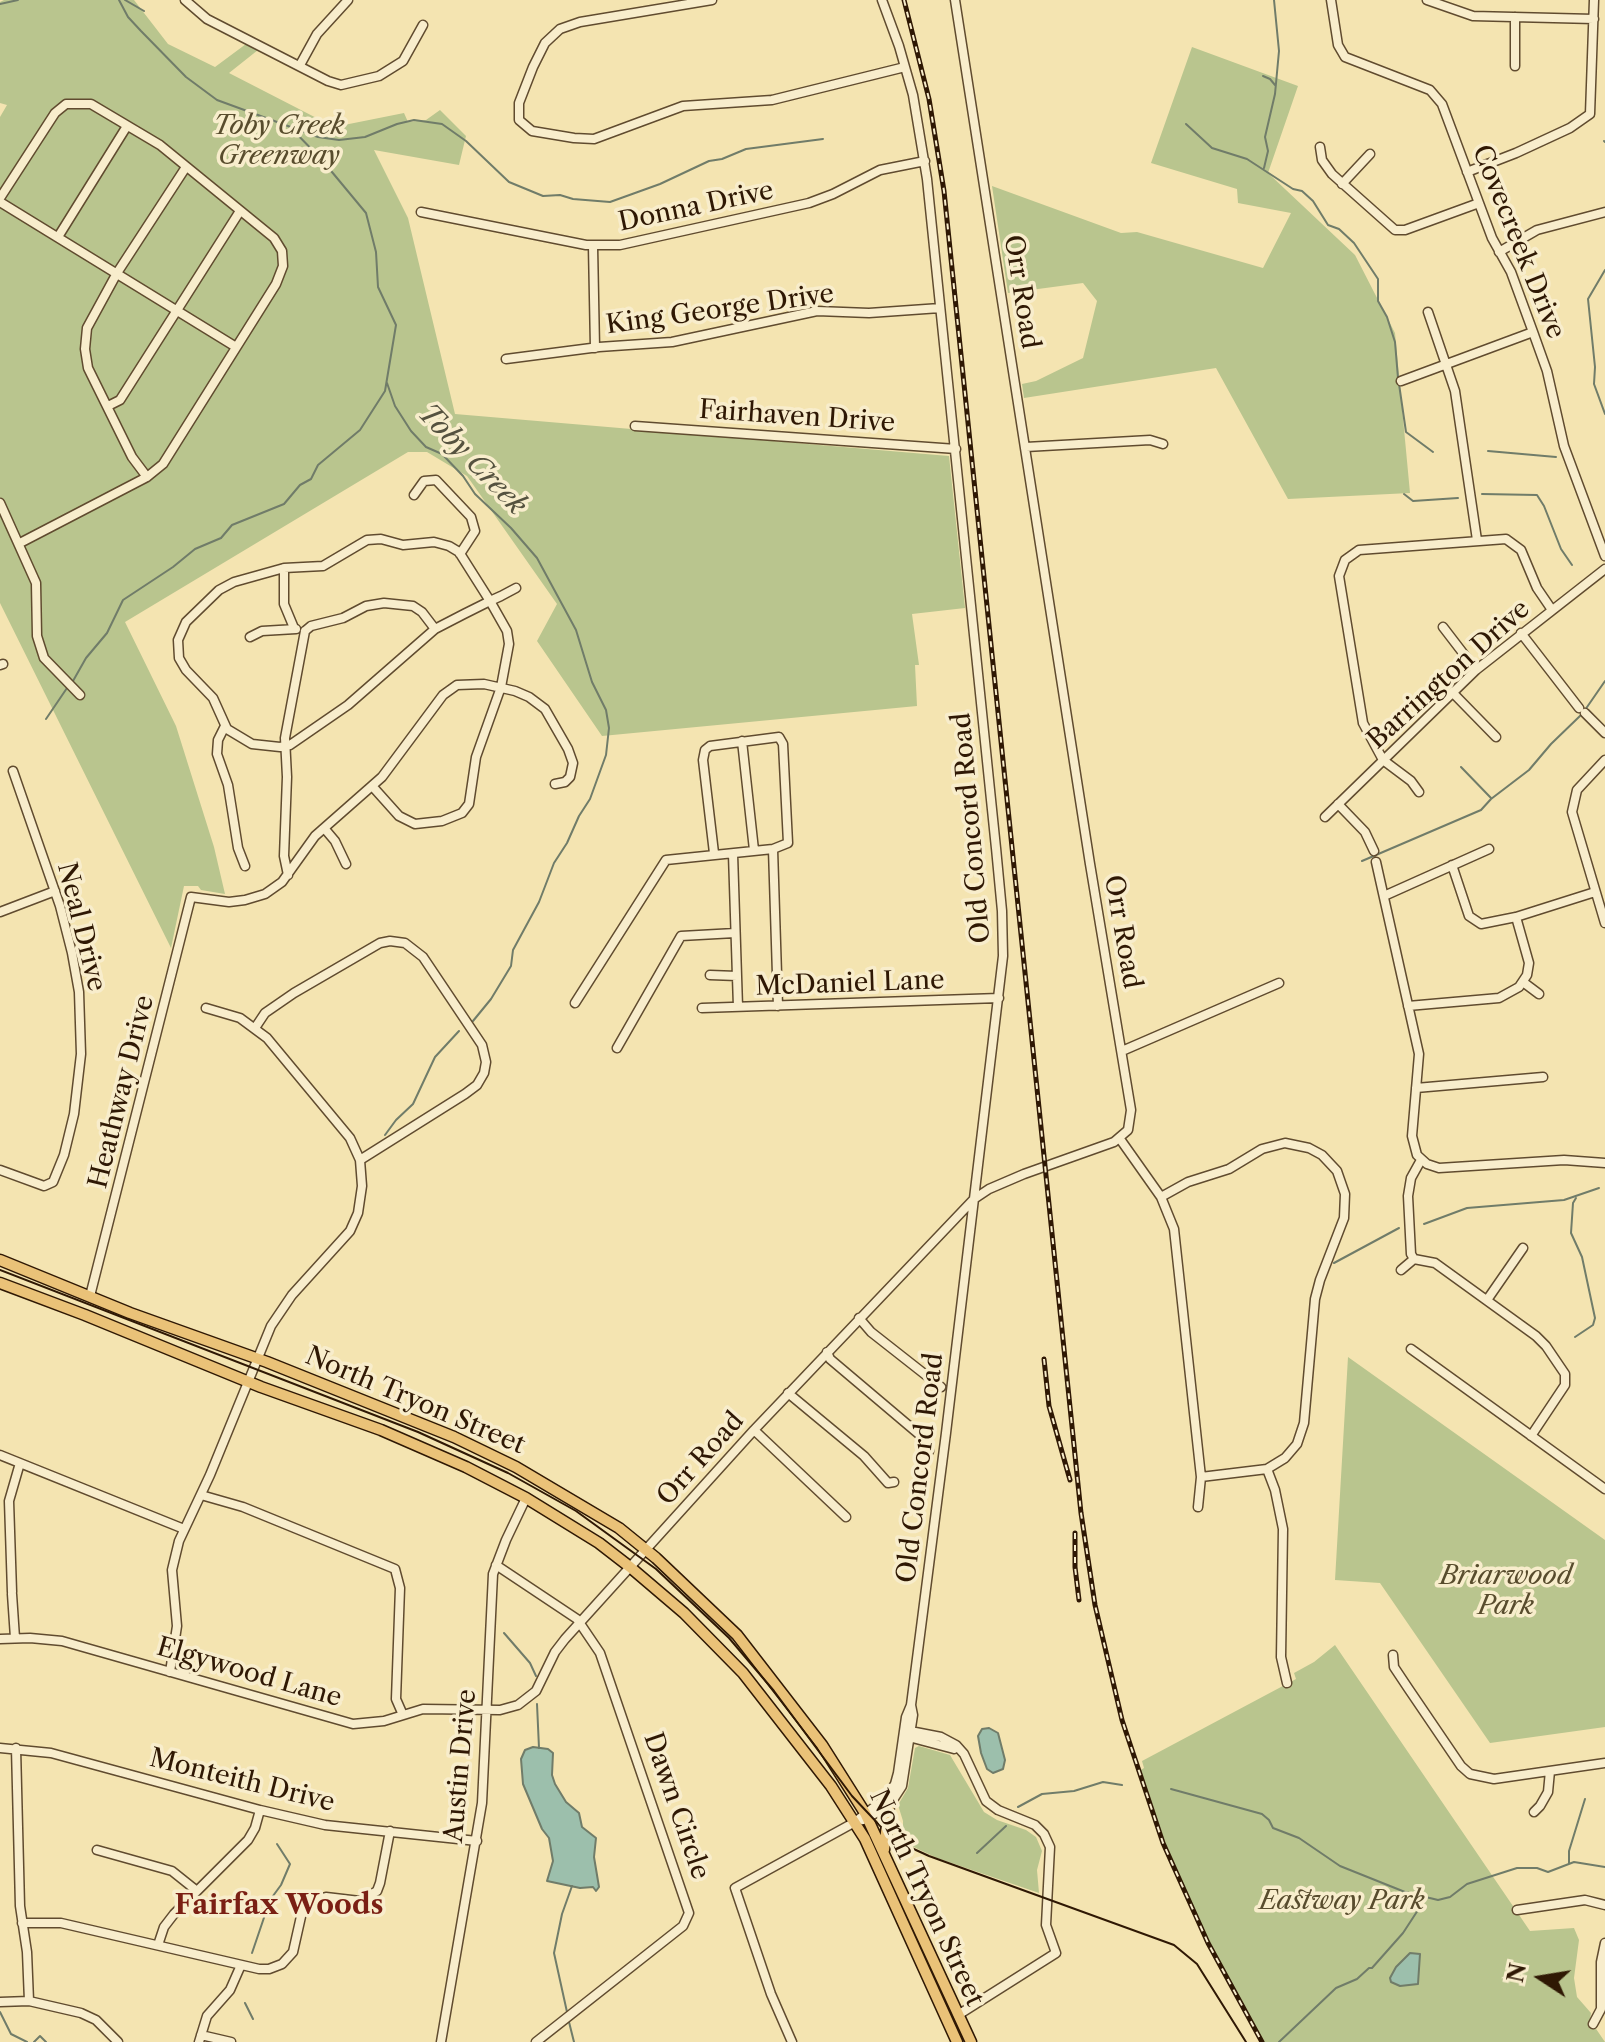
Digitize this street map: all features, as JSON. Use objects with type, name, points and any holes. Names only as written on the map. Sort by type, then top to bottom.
[{"type":"main road","name":"North Tryon Street","points":[[0,1260],[170,1329],[257,1359],[426,1425],[516,1467],[619,1528],[720,1618],[758,1660],[822,1745],[867,1816],[971,2042]]},
{"type":"main road","name":"North Tryon Street","points":[[0,1283],[247,1381],[381,1430],[466,1467],[526,1498],[599,1543],[630,1567],[684,1613],[743,1673],[825,1777],[855,1822],[888,1886],[957,2042]]},
{"type":"main road","points":[[883,1856],[889,1806]]},
{"type":"street","points":[[185,0],[195,11],[213,22],[334,83],[348,84],[373,78],[403,61],[423,25]]},
{"type":"street","points":[[300,65],[314,37],[348,0]]},
{"type":"street","points":[[712,0],[571,24],[560,29],[545,43],[533,67],[519,103],[519,120],[532,131],[594,139],[683,106],[762,102],[905,67]]},
{"type":"street","name":"Old Concord Road","points":[[882,0],[913,95],[925,161],[1002,911],[1003,956],[907,1734],[905,1779],[889,1806]]},
{"type":"street","name":"Orr Road","points":[[487,1710],[510,1708],[536,1691],[560,1645],[580,1622],[788,1393],[974,1199],[1024,1174],[1120,1139],[1128,1130],[1132,1113],[955,0]]},
{"type":"street","name":"Covecreek Drive","points":[[1331,0],[1338,45],[1343,55],[1424,87],[1435,94],[1442,104],[1533,332],[1549,379],[1564,446],[1605,556]]},
{"type":"street","points":[[1427,0],[1473,16],[1594,19]]},
{"type":"street","points":[[1467,172],[1516,153],[1587,118],[1592,108],[1594,0]]},
{"type":"street","points":[[1515,17],[1515,66]]},
{"type":"street","points":[[20,543],[147,477],[163,464],[276,284],[283,266],[282,251],[274,238],[160,145],[91,104],[66,104],[55,113],[0,200],[236,347]]},
{"type":"street","points":[[58,237],[127,126]]},
{"type":"street","points":[[1320,147],[1324,165],[1395,230],[1405,230],[1479,203]]},
{"type":"street","points":[[1342,184],[1370,154]]},
{"type":"street","name":"Donna Drive","points":[[421,212],[593,246],[627,244],[809,203],[880,170],[925,161]]},
{"type":"street","points":[[147,477],[132,457],[88,368],[85,349],[87,328],[117,273],[186,167]]},
{"type":"street","points":[[108,406],[120,400],[240,211]]},
{"type":"street","points":[[1499,252],[1537,230],[1605,212]]},
{"type":"street","points":[[593,246],[595,348]]},
{"type":"street","name":"King George Drive","points":[[506,359],[672,342],[817,311],[869,313],[940,308]]},
{"type":"street","points":[[1428,312],[1458,406],[1477,540]]},
{"type":"street","points":[[1401,381],[1533,332]]},
{"type":"street","name":"Fairhaven Drive","points":[[635,426],[956,449]]},
{"type":"street","points":[[1026,447],[1150,440],[1163,444]]},
{"type":"street","points":[[414,495],[424,481],[436,480],[471,517],[475,531],[460,554]]},
{"type":"street","points":[[0,503],[36,583],[37,636],[44,658],[80,695]]},
{"type":"street","points":[[1419,792],[1411,781],[1383,760],[1366,732],[1343,602],[1340,569],[1347,557],[1359,550],[1501,538],[1517,545],[1537,588],[1552,610]]},
{"type":"street","points":[[373,787],[408,822],[431,824],[462,813],[469,804],[476,757],[501,687],[509,653],[508,636],[490,601],[460,554],[442,543],[403,545],[374,539],[360,543],[323,566],[284,568],[242,578],[224,587],[191,615],[180,633],[178,651],[182,663],[213,698],[231,733],[252,744],[273,748],[286,746],[348,705],[435,629],[490,601],[516,588]]},
{"type":"street","points":[[284,568],[284,604],[294,628]]},
{"type":"street","name":"Barrington Drive","points":[[1325,817],[1476,670],[1605,569]]},
{"type":"street","points":[[288,875],[284,856],[287,716],[305,631],[366,606],[384,603],[413,606],[435,629]]},
{"type":"street","points":[[1443,627],[1476,670]]},
{"type":"street","points":[[250,637],[262,631],[294,628],[305,631]]},
{"type":"street","points":[[1521,633],[1582,710],[1605,733]]},
{"type":"street","points":[[288,875],[307,846],[324,828],[373,787],[398,759],[448,690],[472,682],[501,687],[529,697],[551,717],[573,763],[567,780],[555,784]]},
{"type":"street","points":[[1452,692],[1496,737]]},
{"type":"street","points":[[225,726],[218,740],[217,754],[228,785],[238,848],[245,866]]},
{"type":"street","points":[[575,1003],[666,860],[783,847],[789,838],[783,744],[776,737],[710,746],[703,755],[714,853]]},
{"type":"street","points":[[742,741],[754,850]]},
{"type":"street","points":[[1605,760],[1582,783],[1572,805],[1573,819],[1605,923]]},
{"type":"street","name":"Neal Drive","points":[[0,1170],[46,1185],[53,1182],[64,1155],[78,1090],[81,1054],[77,972],[55,891],[13,771]]},
{"type":"street","points":[[1338,804],[1365,832],[1374,851]]},
{"type":"street","points":[[324,828],[335,841],[346,864]]},
{"type":"street","points":[[773,849],[778,1006]]},
{"type":"street","points":[[1384,896],[1489,849]]},
{"type":"street","points":[[733,854],[738,1007]]},
{"type":"street","points":[[1376,862],[1419,1054],[1413,1143],[1421,1160],[1433,1167],[1443,1168],[1580,1159],[1605,1163]]},
{"type":"street","points":[[1452,865],[1472,919],[1486,925],[1595,892]]},
{"type":"street","name":"Heathway Drive","points":[[90,1296],[191,897],[229,902],[250,899],[273,888],[288,875]]},
{"type":"street","points":[[0,912],[55,891]]},
{"type":"street","points":[[1408,1006],[1499,998],[1513,992],[1523,982],[1529,967],[1516,917]]},
{"type":"street","points":[[617,1048],[681,936],[735,933]]},
{"type":"street","points":[[255,1028],[265,1013],[294,993],[380,943],[398,941],[421,953],[482,1045],[484,1073],[477,1085],[465,1094],[360,1160]]},
{"type":"street","points":[[710,975],[737,976]]},
{"type":"street","points":[[1523,982],[1539,994]]},
{"type":"street","points":[[1122,1051],[1279,983]]},
{"type":"street","name":"McDaniel Lane","points":[[702,1008],[999,998]]},
{"type":"street","points":[[170,1672],[177,1626],[172,1570],[176,1548],[271,1326],[283,1305],[347,1236],[355,1223],[362,1198],[360,1160],[343,1128],[255,1028],[240,1018],[206,1008]]},
{"type":"street","points":[[1416,1088],[1543,1077]]},
{"type":"street","points":[[1120,1139],[1161,1197],[1171,1218],[1176,1240],[1201,1477],[1198,1507]]},
{"type":"street","points":[[1161,1197],[1188,1182],[1229,1169],[1262,1149],[1281,1144],[1299,1145],[1322,1155],[1342,1180],[1346,1209],[1315,1299],[1302,1431],[1288,1455],[1267,1469],[1201,1477]]},
{"type":"street","points":[[1421,1160],[1411,1178],[1408,1196],[1411,1254],[1414,1259],[1435,1263],[1536,1336],[1565,1374],[1564,1388],[1531,1436]]},
{"type":"street","points":[[1487,1300],[1523,1248]]},
{"type":"street","points":[[1401,1270],[1414,1259]]},
{"type":"street","points":[[859,1318],[871,1332],[941,1387]]},
{"type":"street","points":[[1411,1349],[1603,1484]]},
{"type":"street","points":[[827,1352],[830,1359],[927,1441],[929,1451],[924,1459]]},
{"type":"street","points":[[788,1393],[864,1456],[888,1483],[894,1482]]},
{"type":"street","points":[[754,1430],[846,1517]]},
{"type":"street","points":[[0,1455],[184,1529]]},
{"type":"street","points":[[15,1638],[9,1501],[20,1463]]},
{"type":"street","points":[[1267,1469],[1283,1529],[1281,1657],[1287,1683]]},
{"type":"street","points":[[201,1495],[243,1507],[395,1569],[400,1588],[396,1699],[403,1715]]},
{"type":"street","name":"Austin Drive","points":[[441,2042],[483,1795],[491,1608],[496,1565],[526,1498]]},
{"type":"street","name":"Dawn Circle","points":[[496,1565],[580,1622],[607,1668],[689,1913],[683,1926],[536,2042]]},
{"type":"street","points":[[0,1573],[12,1573]]},
{"type":"street","name":"Elgywood Lane","points":[[0,1639],[62,1641],[353,1724],[384,1721],[428,1709],[487,1710]]},
{"type":"street","points":[[1393,1655],[1394,1667],[1461,1766],[1470,1774],[1481,1779],[1494,1779],[1605,1763]]},
{"type":"street","points":[[907,1734],[947,1745],[965,1760],[989,1804],[999,1811],[1033,1823],[1047,1838],[1050,1854],[1046,1928],[1056,1953],[958,2015]]},
{"type":"street","name":"Old Concord Road","points":[[867,1816],[895,1784],[907,1734]]},
{"type":"street","name":"Monteith Drive","points":[[0,1748],[70,1757],[325,1825],[477,1841]]},
{"type":"street","points":[[16,1748],[22,1923],[29,2001]]},
{"type":"street","points":[[1534,1812],[1548,1792],[1550,1771]]},
{"type":"street","points":[[792,2042],[771,1994],[735,1888],[889,1806]]},
{"type":"street","points":[[158,1945],[169,1920],[248,1840],[260,1810]]},
{"type":"street","points":[[22,1923],[61,1923],[269,1969],[287,1960],[296,1946],[302,1912],[312,1900],[326,1897],[360,1901],[373,1895],[380,1883],[390,1831]]},
{"type":"street","points":[[97,1850],[168,1870],[197,1891]]},
{"type":"street","points":[[1517,1910],[1585,1900],[1605,1905]]},
{"type":"street","points":[[1593,2024],[1601,2009],[1601,1962],[1605,1943]]},
{"type":"street","points":[[231,2042],[200,2038],[207,2016],[235,1983],[241,1965]]},
{"type":"street","points":[[0,2002],[29,2001],[89,2016],[118,2042]]},
{"type":"green space","name":"Toby Creek Greenway","points":[[134,0],[168,44],[215,67],[246,44],[258,50],[229,73],[334,127],[404,113],[408,122],[426,120],[440,110],[466,136],[459,165],[374,150],[408,218],[455,414],[949,456],[965,608],[912,614],[919,665],[915,665],[917,706],[602,736],[537,641],[557,604],[467,476],[427,452],[408,452],[125,622],[176,726],[214,847],[225,894],[201,890],[198,886],[184,886],[171,948],[0,603],[0,117],[7,105],[0,103],[0,2]]},
{"type":"green space","points":[[1192,47],[1298,86],[1268,173],[1355,255],[1395,333],[1410,493],[1288,499],[1216,368],[1024,398],[1022,384],[1036,381],[1083,358],[1097,301],[1083,283],[1008,293],[992,186],[1121,233],[1137,232],[1263,268],[1291,213],[1238,203],[1237,189],[1151,163]]},
{"type":"green space","name":"Briarwood Park","points":[[1348,1357],[1605,1540],[1605,1727],[1490,1743],[1380,1583],[1335,1580]]},
{"type":"green space","name":"Eastway Park","points":[[1335,1645],[1530,1931],[1574,1928],[1579,1940],[1574,1978],[1577,1997],[1591,2013],[1590,2020],[1605,2042],[1262,2042],[1191,1907],[1139,1771],[1144,1768],[1142,1761],[1296,1679],[1294,1673]]},
{"type":"green space","points":[[919,1746],[950,1755],[984,1812],[1036,1837],[1042,1851],[1037,1870],[1039,1893],[937,1858],[903,1842],[903,1821],[898,1805],[908,1788],[915,1748]]},
{"type":"shaded area","points":[[989,1728],[998,1733],[1005,1760],[1003,1769],[993,1773],[987,1769],[978,1736],[982,1729]]},
{"type":"shaded area","points":[[533,1747],[553,1753],[552,1775],[555,1784],[566,1802],[579,1813],[582,1827],[596,1838],[594,1857],[599,1887],[596,1891],[593,1887],[580,1888],[547,1881],[553,1861],[549,1838],[542,1829],[523,1784],[521,1759],[525,1750]]},
{"type":"shaded area","points":[[1410,1953],[1420,1954],[1418,1984],[1400,1986],[1391,1982],[1396,1967]]},
{"type":"waterway","name":"Toby Creek","points":[[0,4],[18,0]]},
{"type":"waterway","points":[[119,0],[128,17],[186,77],[217,100],[318,137],[339,140],[365,137],[414,120],[442,124],[466,141],[509,182],[543,196],[560,195],[610,202],[746,149],[823,139]]},
{"type":"waterway","points":[[125,0],[144,11]]},
{"type":"waterway","points":[[1264,168],[1268,151],[1265,137],[1275,94],[1279,51],[1274,0]]},
{"type":"waterway","points":[[1263,76],[1275,85]]},
{"type":"waterway","points":[[1186,124],[1212,148],[1247,159],[1293,189],[1302,191],[1313,201],[1328,225],[1339,229],[1354,243],[1378,279],[1378,301],[1395,342],[1398,378]]},
{"type":"waterway","points":[[73,681],[86,658],[107,633],[123,600],[195,549],[221,538],[232,525],[284,504],[300,485],[311,479],[318,465],[360,430],[385,391],[396,325],[378,287],[376,252],[366,213],[292,129]]},
{"type":"waterway","points":[[1605,270],[1588,299],[1594,384],[1605,414]]},
{"type":"waterway","name":"Toby Creek","points":[[387,383],[395,406],[411,431],[426,447],[442,454],[475,494],[537,558],[576,630],[592,682],[606,710],[609,728],[606,755],[590,799],[554,863],[539,902],[513,950],[511,966],[473,1021]]},
{"type":"waterway","points":[[1399,384],[1406,432],[1433,452]]},
{"type":"waterway","points":[[1488,451],[1556,457]]},
{"type":"waterway","points":[[1404,494],[1413,501],[1458,498]]},
{"type":"waterway","points":[[1482,494],[1537,495],[1561,549],[1572,565]]},
{"type":"waterway","points":[[1585,710],[1605,681]]},
{"type":"waterway","points":[[46,719],[67,688]]},
{"type":"waterway","points":[[1362,861],[1481,810],[1529,770],[1581,715]]},
{"type":"waterway","points":[[1461,767],[1491,798]]},
{"type":"waterway","name":"Toby Creek","points":[[385,1135],[413,1104],[435,1057],[459,1031]]},
{"type":"waterway","points":[[1424,1224],[1467,1208],[1564,1200],[1599,1188]]},
{"type":"waterway","points":[[1575,1337],[1593,1325],[1595,1318],[1582,1257],[1571,1233],[1576,1198]]},
{"type":"waterway","points":[[1334,1263],[1399,1228]]},
{"type":"waterway","points":[[504,1633],[530,1663],[536,1676]]},
{"type":"waterway","points":[[537,1704],[539,1748]]},
{"type":"waterway","points":[[1018,1807],[1042,1794],[1074,1791],[1103,1782],[1122,1785]]},
{"type":"waterway","points":[[1171,1789],[1262,1814],[1273,1828],[1299,1838],[1340,1866],[1405,1892],[1438,1900],[1450,1897],[1467,1884],[1517,1868],[1537,1868],[1548,1872],[1574,1862],[1605,1867]]},
{"type":"waterway","points":[[1569,1863],[1569,1851],[1585,1799]]},
{"type":"waterway","points":[[977,1853],[1006,1826]]},
{"type":"waterway","points":[[252,1953],[270,1900],[290,1864],[277,1844]]},
{"type":"waterway","points":[[567,2012],[554,1953],[572,1886]]},
{"type":"waterway","points":[[1279,2042],[1336,1988],[1372,1968],[1403,1933],[1420,1907],[1423,1896]]},
{"type":"waterway","points":[[245,2003],[253,2019]]},
{"type":"waterway","points":[[0,2012],[11,2034],[27,2042]]},
{"type":"waterway","points":[[569,2022],[574,2042]]},
{"type":"waterway","points":[[34,2042],[40,2036],[46,2042]]},
{"type":"tram line","points":[[0,1270],[418,1432],[508,1473],[576,1511],[656,1569],[729,1638],[774,1691],[852,1796],[884,1830],[905,1845],[929,1856],[1174,1945],[1197,1964],[1246,2042]]},
{"type":"railway","points":[[904,0],[929,99],[944,191],[1081,1513],[1095,1605],[1122,1720],[1163,1843],[1208,1943],[1262,2042]]},
{"type":"railway","points":[[1044,1359],[1049,1406],[1070,1480]]},
{"type":"railway","points":[[1075,1533],[1079,1600]]},
{"type":"district","name":"Fairfax Woods","points":[[279,1906]]}]
